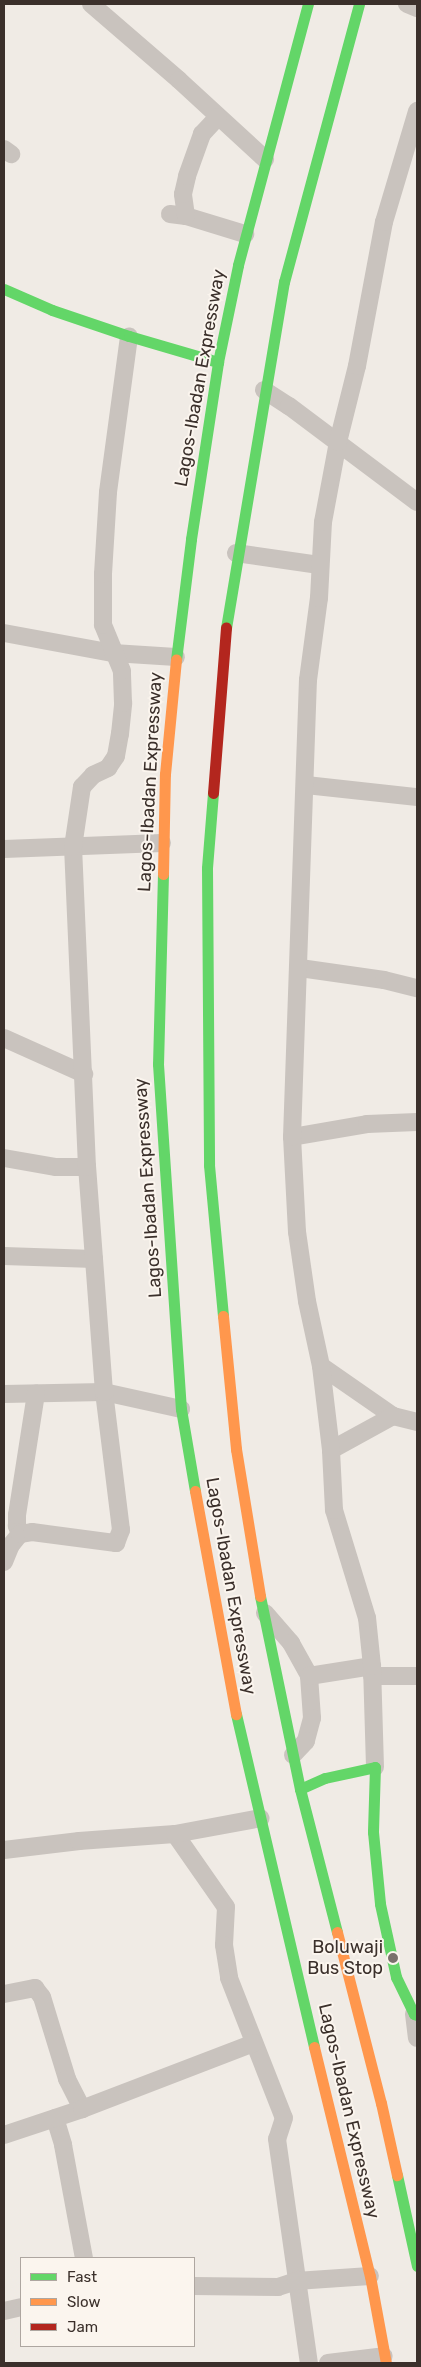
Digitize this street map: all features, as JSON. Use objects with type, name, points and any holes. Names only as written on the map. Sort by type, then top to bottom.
[{"type":"main road","name":"Lagos-Ibadan Expressway","points":[[308,4],[245,234],[218,362],[191,539],[164,774],[158,1064],[181,1410],[229,1680],[370,2276],[385,2360]]},
{"type":"main road","name":"Lagos-Ibadan Expressway","points":[[359,4],[284,282],[226,614],[207,868],[209,1165],[236,1449],[262,1610],[300,1789],[381,2103],[417,2266]]},
{"type":"main road","points":[[4,289],[52,310],[129,336],[218,362]]},
{"type":"main road","points":[[300,1789],[325,1778],[374,1767],[373,1832],[380,1904],[396,1977],[415,2015]]},
{"type":"street","points":[[92,4],[186,86],[265,159]]},
{"type":"street","points":[[407,4],[417,8]]},
{"type":"street","points":[[374,1767],[372,1671],[367,1618],[334,1510],[332,1450],[321,1366],[307,1301],[297,1232],[292,1137],[300,968],[308,680],[318,598],[323,522],[338,442],[357,366],[384,222],[417,111]]},
{"type":"street","points":[[218,117],[202,134],[187,176],[178,215],[245,234]]},
{"type":"street","points":[[13,1527],[32,1532],[116,1543],[121,1530],[104,1392],[87,1167],[73,847],[82,787],[92,775],[108,768],[116,756],[123,703],[122,671],[103,625],[107,501],[129,336]]},
{"type":"street","points":[[264,390],[338,442],[417,502]]},
{"type":"street","points":[[236,553],[319,565]]},
{"type":"street","points":[[4,633],[113,652],[176,657]]},
{"type":"street","points":[[306,785],[417,797]]},
{"type":"street","points":[[4,849],[162,843]]},
{"type":"street","points":[[300,968],[384,980],[417,988]]},
{"type":"street","points":[[4,1038],[84,1074]]},
{"type":"street","points":[[292,1137],[367,1124],[417,1122]]},
{"type":"street","points":[[4,1158],[56,1167],[87,1167]]},
{"type":"street","points":[[4,1256],[94,1259]]},
{"type":"street","points":[[321,1366],[393,1416],[417,1422]]},
{"type":"street","points":[[4,1394],[104,1392],[181,1410]]},
{"type":"street","points":[[4,1562],[11,1545],[36,1393]]},
{"type":"street","points":[[332,1450],[393,1416]]},
{"type":"street","points":[[262,1610],[291,1643],[309,1676],[312,1718],[306,1741],[293,1755]]},
{"type":"street","points":[[309,1676],[372,1671],[417,1676]]},
{"type":"street","points":[[4,1850],[175,1834],[261,1818]]},
{"type":"street","points":[[175,1834],[226,1907],[224,1945],[229,1978],[284,2118],[278,2140],[308,2363]]},
{"type":"street","points":[[4,1994],[35,1988],[42,1997],[68,2079],[82,2109]]},
{"type":"street","points":[[415,2015],[417,2038]]},
{"type":"street","points":[[4,2135],[82,2109],[254,2043]]},
{"type":"street","points":[[55,2118],[63,2145],[84,2257]]},
{"type":"street","points":[[195,2286],[278,2287],[296,2280],[370,2276]]},
{"type":"street","points":[[4,2311],[20,2307]]},
{"type":"street","points":[[328,2363],[385,2360]]},
{"type":"traffic: fast","points":[[176,660],[191,539],[218,362],[238,265],[308,4]]},
{"type":"traffic: fast","points":[[226,628],[284,282],[359,4]]},
{"type":"traffic: fast","points":[[4,289],[52,310],[129,336],[218,362]]},
{"type":"traffic: fast","points":[[213,793],[207,868],[209,1165],[223,1316]]},
{"type":"traffic: fast","points":[[163,874],[158,1064],[181,1409],[195,1491]]},
{"type":"traffic: fast","points":[[260,1596],[300,1789],[337,1932]]},
{"type":"traffic: fast","points":[[236,1714],[314,2047]]},
{"type":"traffic: fast","points":[[300,1789],[325,1778],[375,1767],[373,1832],[380,1904],[396,1977],[414,2014],[417,2015]]},
{"type":"traffic: fast","points":[[397,2175],[417,2266]]},
{"type":"traffic: slow","points":[[163,874],[165,774],[176,660]]},
{"type":"traffic: slow","points":[[223,1316],[236,1449],[260,1596]]},
{"type":"traffic: slow","points":[[195,1491],[236,1714]]},
{"type":"traffic: slow","points":[[337,1932],[381,2103],[397,2175]]},
{"type":"traffic: slow","points":[[314,2047],[370,2276],[386,2363]]},
{"type":"traffic: jam","points":[[213,793],[226,628]]},
{"type":"place","name":"Boluwaji Bus Stop","points":[[393,1958]]}]
